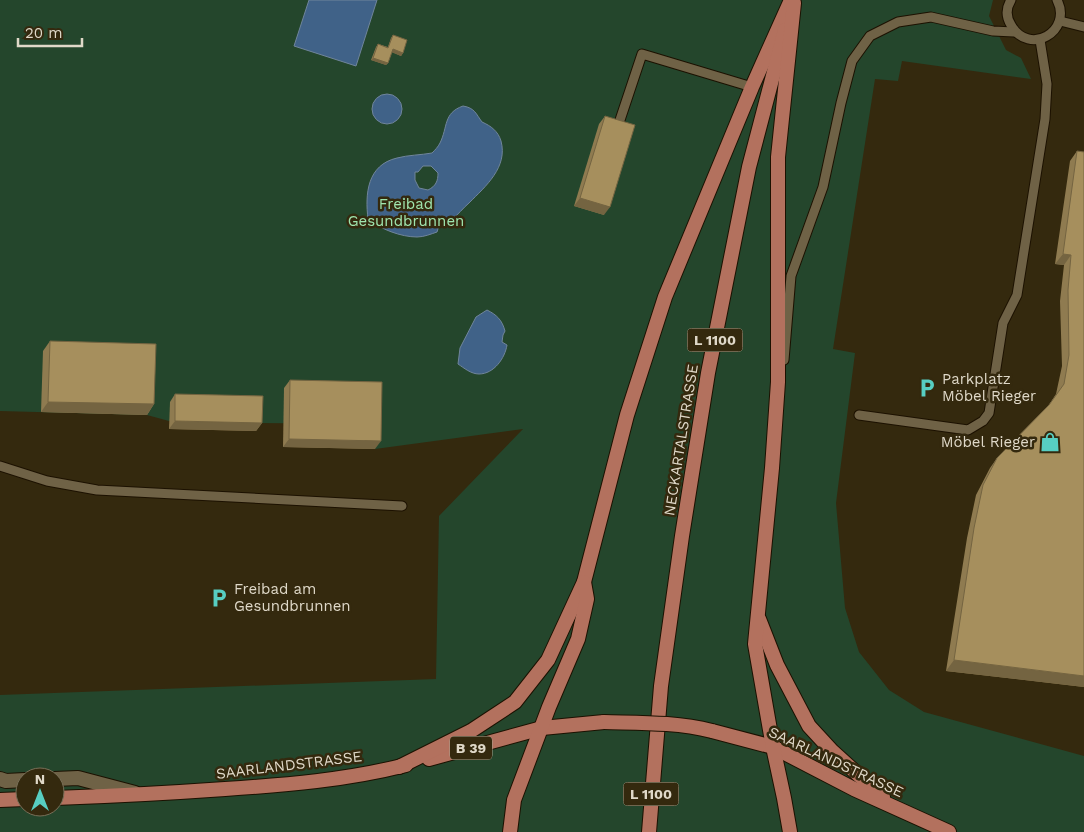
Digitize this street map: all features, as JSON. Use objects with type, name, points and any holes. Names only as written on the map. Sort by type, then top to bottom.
[{"type":"main road","points":[[399,766],[472,731],[515,702],[548,660],[584,582],[627,415],[665,297],[752,87],[792,0]]},
{"type":"main road","points":[[790,832],[755,644],[772,468],[778,382],[778,157],[792,0]]},
{"type":"main road","name":"NECKARTALSTRASSE","points":[[649,832],[662,686],[682,536],[708,373],[749,167],[792,0]]},
{"type":"main road","points":[[510,832],[514,800],[549,707],[578,639],[587,599],[584,582]]},
{"type":"main road","points":[[758,616],[777,665],[809,726],[832,751],[894,808]]},
{"type":"main road","name":"SAARLANDSTRASSE","points":[[65,798],[143,795],[262,787],[331,779],[399,766],[542,728],[604,722],[669,723],[712,730],[773,747],[854,789],[949,832]]},
{"type":"main road","points":[[65,779],[78,778],[143,795]]},
{"type":"main road","points":[[0,779],[15,781]]},
{"type":"main road","points":[[0,800],[15,799]]},
{"type":"lane","points":[[1011,0],[1007,6],[1007,20],[1014,32],[1022,38],[1031,40],[1040,40],[1052,33],[1060,21],[1060,7],[1057,0]]},
{"type":"lane","points":[[778,382],[784,358],[791,276],[823,187],[852,62],[870,36],[898,22],[931,17],[993,32],[1014,32]]},
{"type":"lane","points":[[1060,21],[1084,27]]},
{"type":"lane","points":[[859,415],[968,430],[983,421],[988,413],[1003,323],[1016,295],[1045,119],[1047,84],[1040,40]]},
{"type":"lane","points":[[620,120],[642,54],[752,87]]},
{"type":"lane","points":[[0,466],[47,481],[97,490],[402,506]]},
{"type":"green space","name":"Freibad Gesundbrunnen","points":[[0,0],[993,0],[989,16],[1006,50],[1021,58],[1031,79],[902,61],[898,81],[875,79],[833,349],[855,353],[836,503],[845,608],[859,652],[889,690],[924,712],[1084,756],[1084,832],[0,832],[0,695],[436,679],[439,516],[523,429],[375,449],[375,424],[169,421],[147,415],[0,411]]},
{"type":"water","points":[[309,0],[377,0],[356,66],[294,46]]},
{"type":"water","points":[[387,94],[398,98],[402,109],[398,120],[387,124],[376,120],[372,109],[376,98]]},
{"type":"water","points":[[463,106],[473,110],[482,122],[494,129],[500,137],[501,159],[498,168],[488,183],[454,218],[449,221],[440,222],[437,232],[427,235],[411,237],[398,234],[378,226],[368,219],[368,191],[370,182],[379,167],[397,158],[432,153],[440,143],[449,117]],"holes":[[[423,166],[431,166],[438,173],[436,183],[428,190],[419,188],[415,180],[415,172],[418,172]]]},
{"type":"water","points":[[487,310],[501,321],[505,331],[502,342],[507,345],[504,355],[494,368],[484,373],[476,374],[458,364],[460,348],[476,317]]},
{"type":"building","points":[[393,35],[407,40],[403,53],[393,49],[388,63],[373,58],[378,44],[388,48]]},
{"type":"building","points":[[605,116],[635,125],[610,207],[580,198]]},
{"type":"building","name":"Möbel Rieger","points":[[1077,151],[1084,152],[1084,676],[954,660],[974,528],[983,485],[997,458],[1049,405],[1064,384],[1069,355],[1068,290],[1071,255],[1063,254]]},
{"type":"building","points":[[50,341],[156,344],[154,404],[48,402]]},
{"type":"building","points":[[290,380],[382,382],[381,441],[289,439]]},
{"type":"building","points":[[175,394],[263,396],[262,423],[175,421]]},
{"type":"place","name":"Parkplatz Möbel Rieger","points":[[927,388]]},
{"type":"place","name":"Möbel Rieger","points":[[1050,442]]},
{"type":"place","name":"Freibad am Gesundbrunnen","points":[[219,598]]}]
